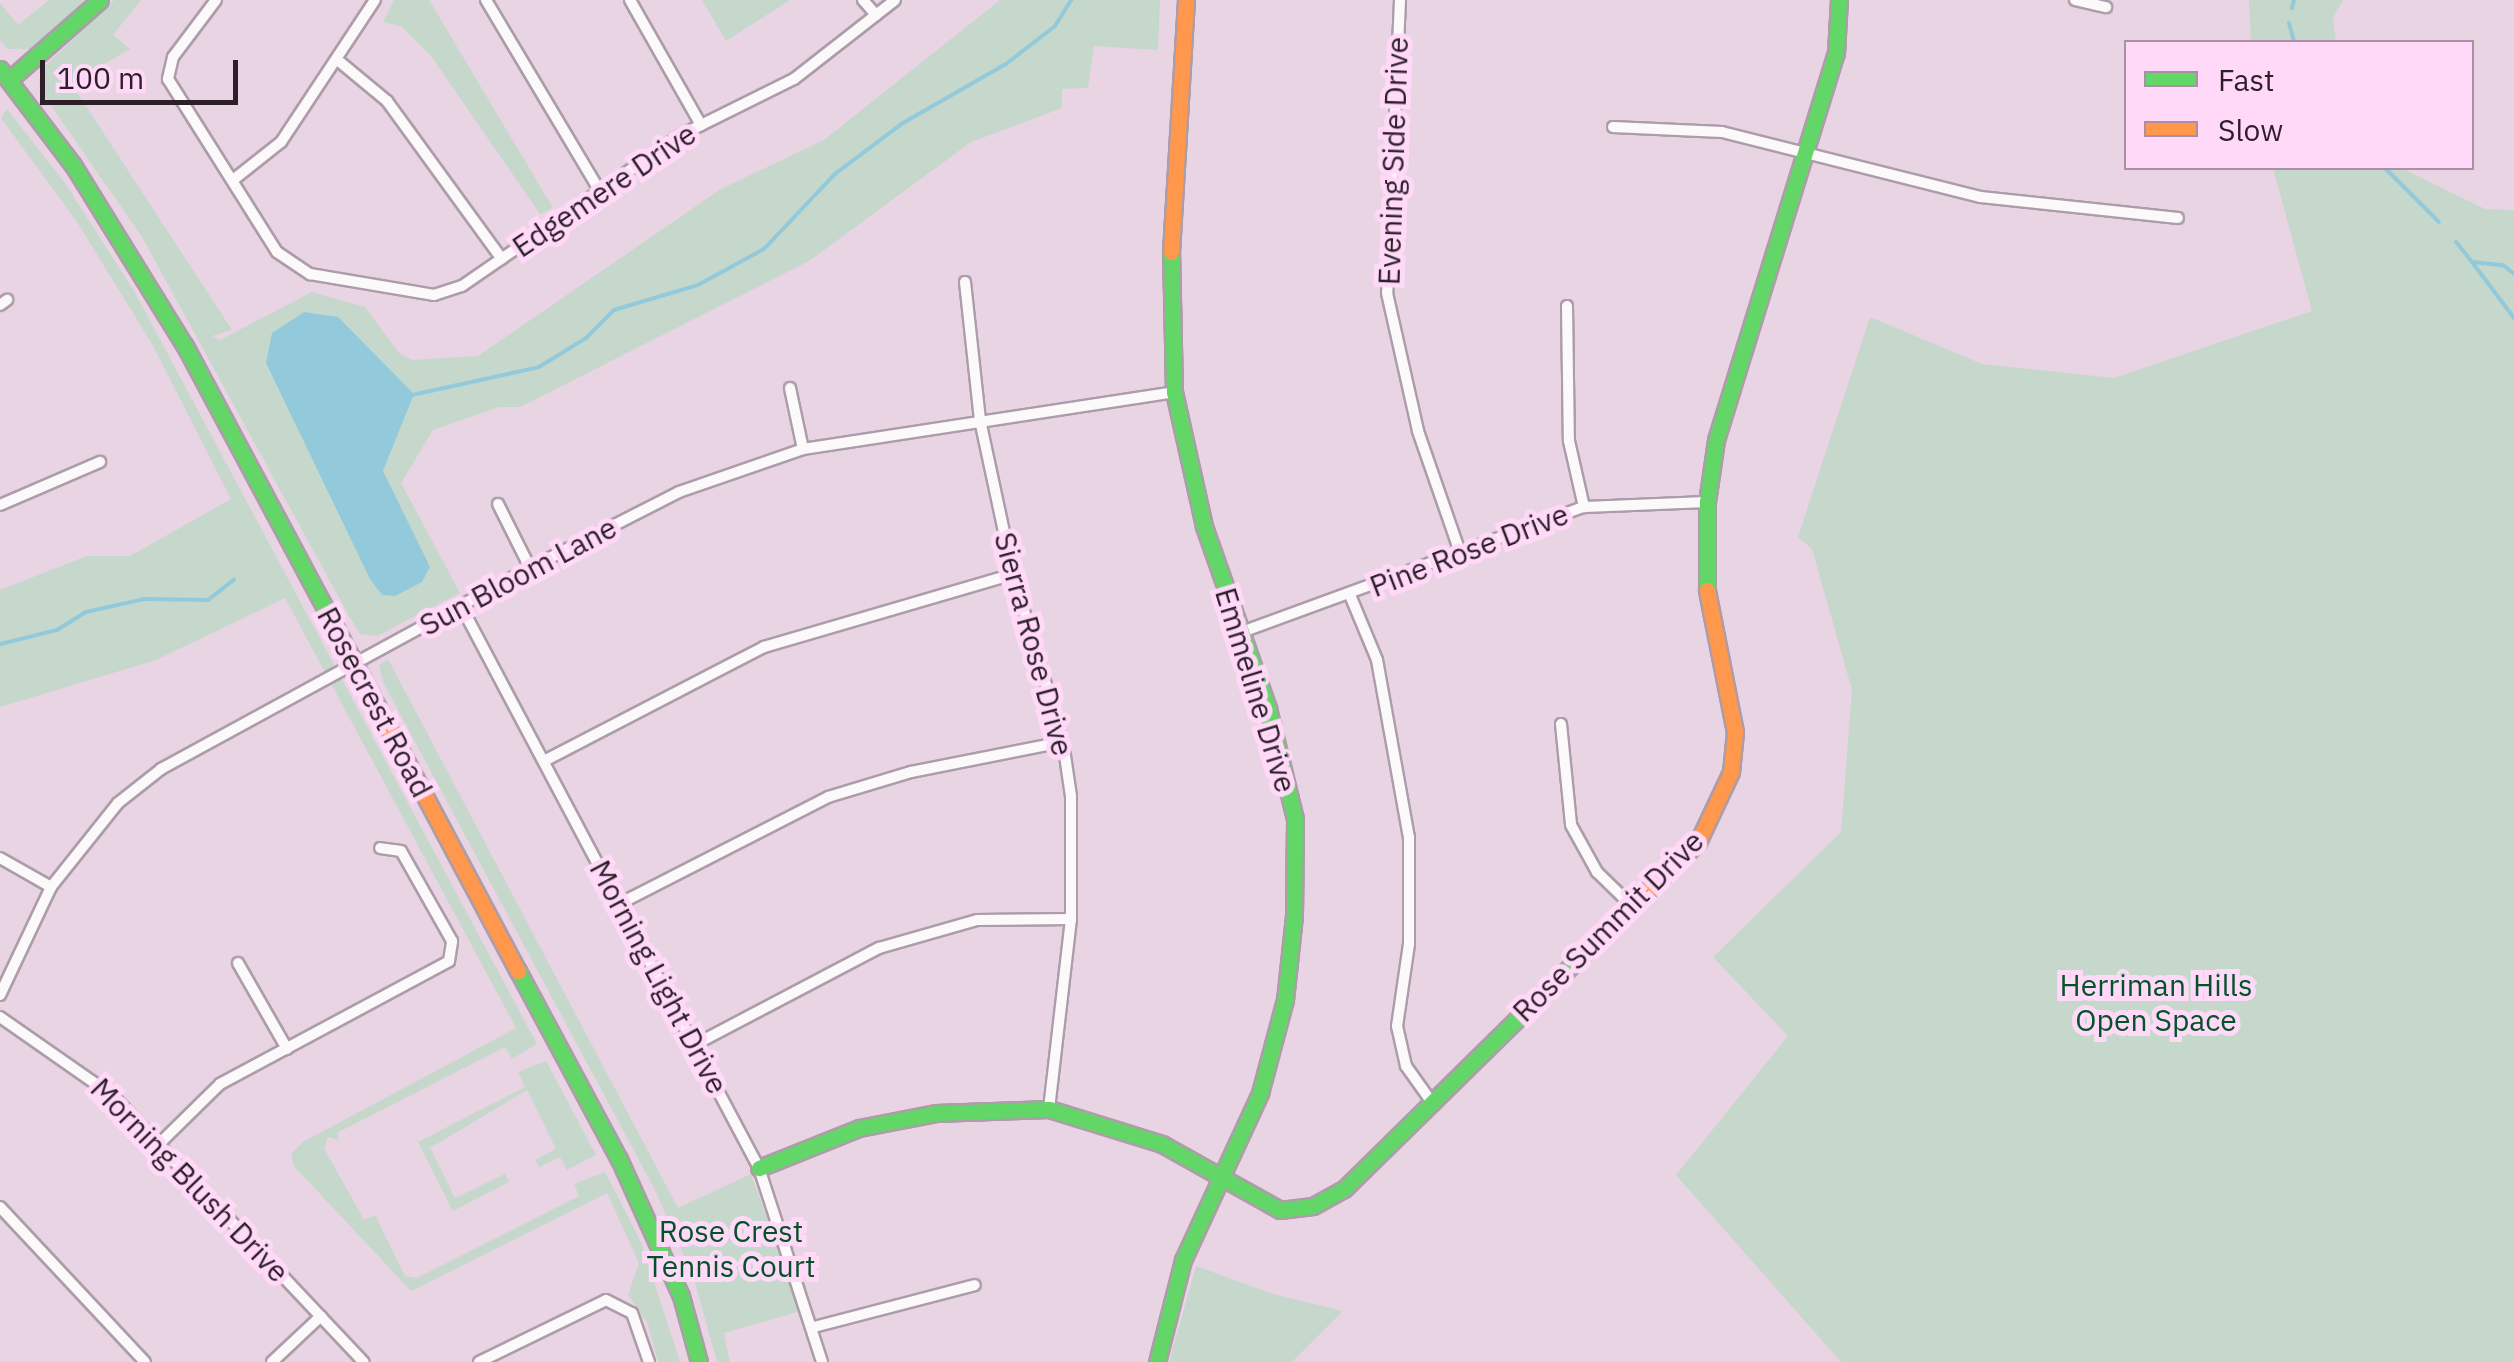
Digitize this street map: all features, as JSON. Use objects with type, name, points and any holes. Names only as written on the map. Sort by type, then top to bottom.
[{"type":"street","points":[[3,79],[100,0]]},
{"type":"street","points":[[216,0],[168,74],[234,180],[280,142],[340,62],[375,0]]},
{"type":"street","points":[[486,0],[600,191]]},
{"type":"street","points":[[630,0],[701,125]]},
{"type":"street","points":[[864,0],[876,15]]},
{"type":"street","name":"Edgemere Drive","points":[[234,180],[290,264],[434,295],[455,290],[701,125],[794,79],[896,0]]},
{"type":"street","name":"Emmeline Drive","points":[[1158,1362],[1183,1260],[1260,1093],[1280,1019],[1294,916],[1295,819],[1268,708],[1238,633],[1174,392],[1170,289],[1186,0]]},
{"type":"street","name":"Evening Side Drive","points":[[1400,0],[1387,293],[1418,431],[1460,552]]},
{"type":"street","name":"Rose Summit Drive","points":[[759,1168],[859,1128],[936,1112],[1049,1109],[1162,1144],[1280,1210],[1313,1206],[1344,1190],[1698,842],[1731,772],[1735,732],[1707,606],[1707,502],[1716,440],[1836,53],[1839,0]]},
{"type":"street","points":[[2074,0],[2106,7]]},
{"type":"street","points":[[340,62],[381,94],[502,259]]},
{"type":"street","name":"Rosecrest Road","points":[[3,79],[134,258],[354,662],[645,1211],[699,1362]]},
{"type":"street","points":[[1613,127],[1722,132],[1981,197],[2178,218]]},
{"type":"street","name":"Sierra Rose Drive","points":[[965,282],[980,420],[1013,574],[1063,742],[1074,852],[1071,919],[1049,1109]]},
{"type":"street","points":[[1567,306],[1569,441],[1584,507]]},
{"type":"street","points":[[790,388],[804,449]]},
{"type":"street","name":"Sun Bloom Lane","points":[[0,996],[51,887],[85,837],[160,769],[530,568],[678,492],[804,449],[1174,392]]},
{"type":"street","points":[[0,505],[100,462]]},
{"type":"street","name":"Pine Rose Drive","points":[[1238,633],[1584,507],[1707,502]]},
{"type":"street","points":[[498,504],[530,568]]},
{"type":"street","points":[[544,761],[764,647],[1013,574]]},
{"type":"street","points":[[1350,595],[1376,660],[1409,838],[1409,944],[1397,1026],[1406,1066],[1431,1101]]},
{"type":"street","name":"Morning Light Drive","points":[[460,606],[759,1168],[814,1327],[822,1362]]},
{"type":"street","points":[[1561,724],[1570,825],[1598,872],[1632,906]]},
{"type":"street","points":[[621,903],[839,793],[911,772],[1063,742]]},
{"type":"street","points":[[159,1144],[220,1084],[449,961],[452,941],[402,852],[380,848]]},
{"type":"street","points":[[0,858],[51,887]]},
{"type":"street","points":[[694,1045],[879,948],[977,920],[1071,919]]},
{"type":"street","points":[[238,963],[287,1049]]},
{"type":"street","name":"Morning Blush Drive","points":[[0,1017],[94,1078],[364,1362]]},
{"type":"street","points":[[0,1208],[145,1362]]},
{"type":"street","points":[[814,1327],[976,1286]]},
{"type":"street","points":[[479,1362],[594,1303],[624,1304],[638,1324],[649,1362]]},
{"type":"street","points":[[272,1362],[320,1316]]},
{"type":"green space","points":[[49,0],[86,0],[33,49],[8,49],[0,40],[0,3],[18,25]]},
{"type":"green space","points":[[114,0],[141,0],[113,35],[130,49],[71,83],[232,330],[212,336],[220,340],[312,292],[365,307],[399,353],[412,360],[478,356],[721,189],[824,140],[1000,0],[1160,0],[1158,50],[1094,46],[1088,88],[1062,89],[1062,108],[971,142],[809,261],[520,407],[499,407],[433,430],[401,483],[460,593],[377,636],[360,634],[142,237],[39,88],[41,70]]},
{"type":"green space","points":[[394,0],[429,0],[553,208],[540,214],[431,56],[401,26],[383,22]]},
{"type":"green space","points":[[702,0],[790,0],[726,41]]},
{"type":"green space","points":[[2249,0],[2343,0],[2333,18],[2336,40],[2251,40]]},
{"type":"green space","points":[[7,109],[65,183],[134,291],[537,1044],[512,1059],[505,1047],[337,1133],[339,1140],[328,1137],[324,1148],[364,1220],[375,1215],[405,1276],[417,1278],[579,1196],[574,1184],[605,1172],[641,1242],[680,1362],[658,1362],[648,1324],[628,1295],[639,1263],[607,1193],[411,1291],[294,1166],[291,1154],[303,1142],[516,1028],[285,598],[156,660],[0,707],[0,590],[87,556],[130,556],[231,499],[152,344],[77,222],[1,118]]},
{"type":"green space","name":"Herriman Hills Open Space","points":[[2274,170],[2405,170],[2485,209],[2514,210],[2514,1362],[1841,1362],[1676,1175],[1788,1036],[1713,957],[1841,832],[1852,690],[1812,549],[1798,537],[1870,317],[1982,364],[2114,378],[2312,311]]},
{"type":"green space","name":"Rose Crest Tennis Court","points":[[388,659],[678,1208],[751,1174],[801,1311],[724,1333],[730,1362],[717,1362],[694,1279],[654,1188],[383,682],[379,665]]},
{"type":"green space","points":[[546,1061],[596,1155],[567,1170],[560,1157],[539,1167],[535,1160],[556,1149],[527,1090],[430,1148],[455,1198],[505,1174],[509,1182],[453,1211],[418,1142],[525,1087],[518,1072]]},
{"type":"green space","points":[[1196,1266],[1273,1294],[1343,1311],[1292,1362],[1169,1362]]},
{"type":"water","points":[[304,312],[338,317],[414,394],[383,471],[430,567],[422,582],[395,596],[382,595],[370,579],[266,363],[272,333]]},
{"type":"waterway","points":[[412,395],[539,367],[586,338],[614,310],[698,285],[764,249],[835,174],[903,123],[1006,64],[1055,26],[1071,0]]},
{"type":"waterway","points":[[2292,8],[2294,0]]},
{"type":"waterway","points":[[2289,23],[2293,40]]},
{"type":"waterway","points":[[2387,170],[2439,222]]},
{"type":"waterway","points":[[2456,242],[2472,262],[2503,265],[2514,274]]},
{"type":"waterway","points":[[2472,262],[2514,318]]},
{"type":"waterway","points":[[0,644],[57,630],[86,612],[144,599],[208,600],[234,580]]},
{"type":"traffic: fast","points":[[9,80],[100,0]]},
{"type":"traffic: fast","points":[[1707,590],[1707,502],[1716,440],[1836,53],[1839,0]]},
{"type":"traffic: fast","points":[[0,69],[73,165],[185,346],[370,693]]},
{"type":"traffic: fast","points":[[1157,1362],[1183,1260],[1260,1093],[1285,1000],[1294,916],[1295,819],[1268,708],[1204,526],[1174,392],[1171,252]]},
{"type":"traffic: fast","points":[[759,1168],[859,1128],[936,1113],[1049,1109],[1162,1144],[1280,1210],[1313,1206],[1344,1189],[1644,894]]},
{"type":"traffic: fast","points":[[518,971],[619,1159],[681,1296],[699,1362]]},
{"type":"traffic: slow","points":[[1171,252],[1186,0]]},
{"type":"traffic: slow","points":[[1644,894],[1698,842],[1731,772],[1735,732],[1707,590]]},
{"type":"traffic: slow","points":[[370,693],[518,971]]}]
